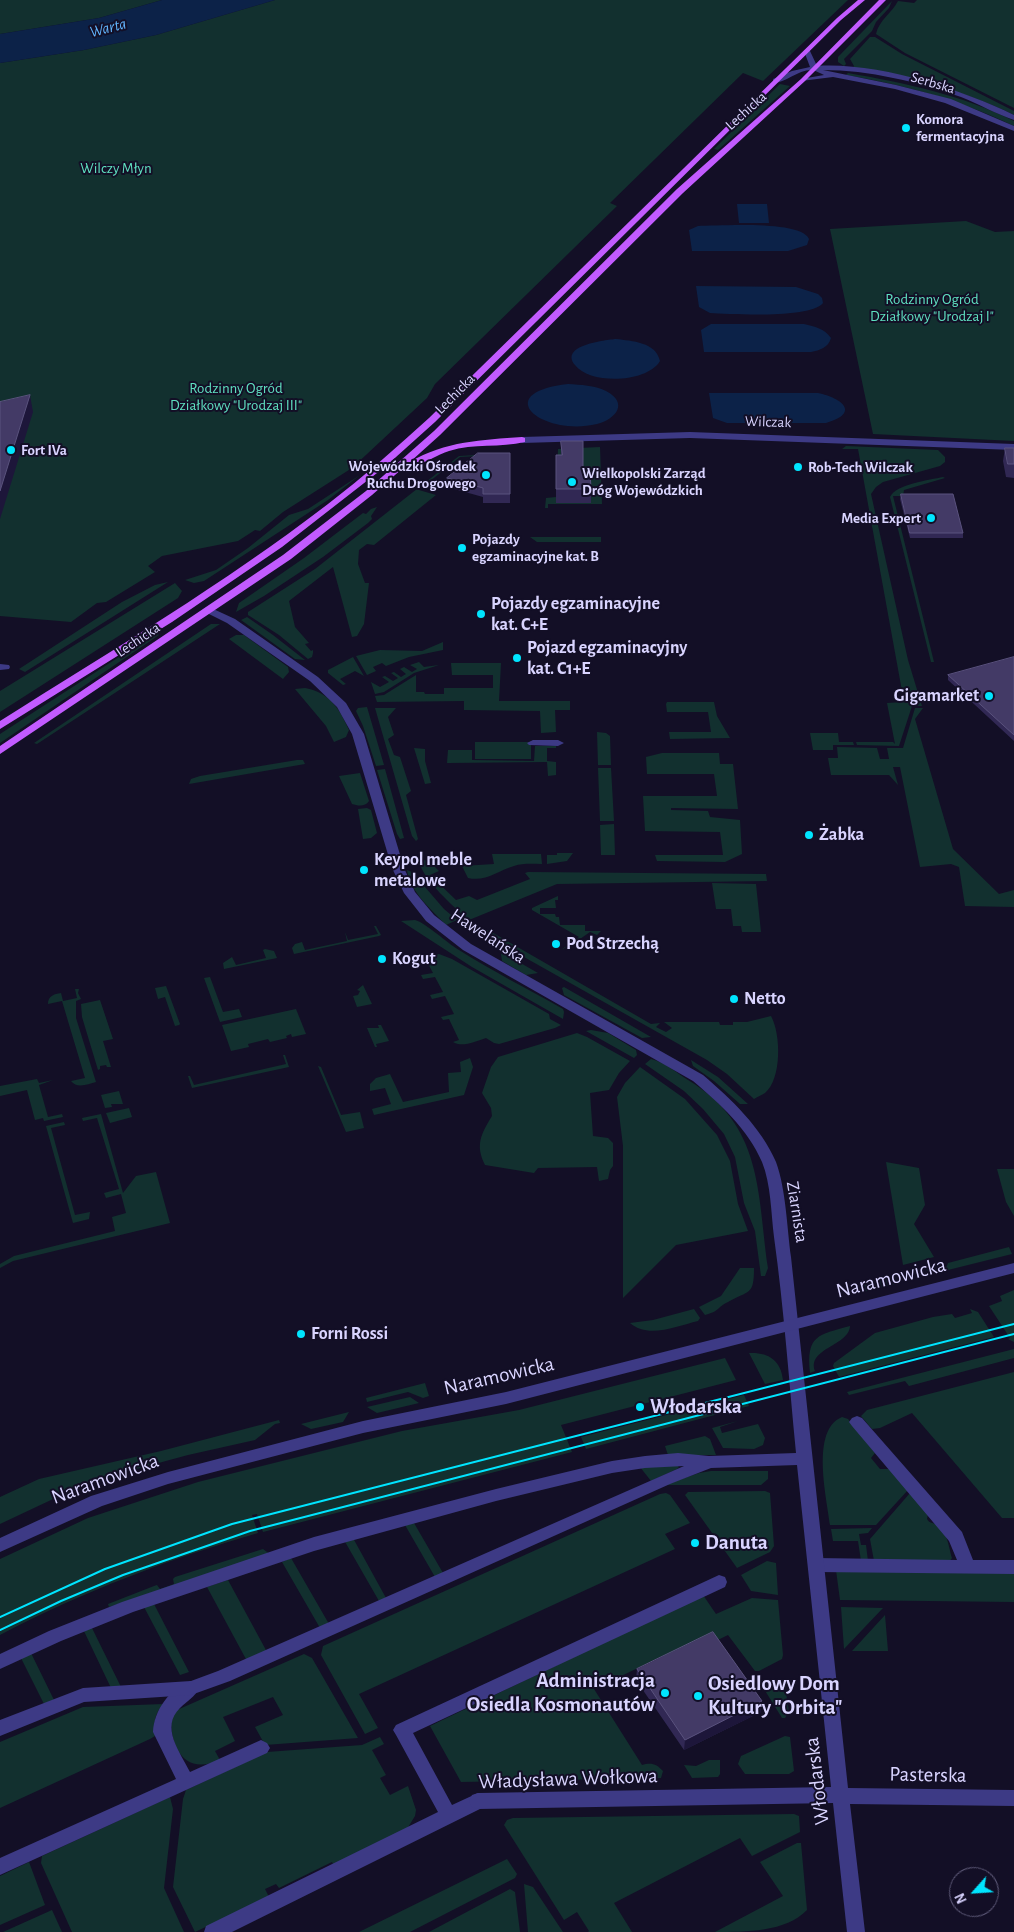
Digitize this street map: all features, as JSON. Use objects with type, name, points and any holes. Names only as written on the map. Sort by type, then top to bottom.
[{"type":"main road","name":"Lechicka","points":[[0,726],[239,572],[305,526],[362,482],[432,420],[776,81],[862,0]]},
{"type":"main road","name":"Lechicka","points":[[0,751],[287,557],[369,493],[437,433],[700,172],[803,80],[883,0]]},
{"type":"main road","points":[[369,493],[439,449],[464,443],[522,440]]},
{"type":"street","points":[[807,51],[810,61],[815,68]]},
{"type":"street","name":"Serbska","points":[[829,54],[831,62],[847,69]]},
{"type":"street","name":"Serbska","points":[[815,68],[840,76],[896,87],[948,101],[1014,129]]},
{"type":"street","name":"Serbska","points":[[776,81],[791,73],[815,68],[847,69],[905,79],[946,90],[977,100],[1014,118]]},
{"type":"street","name":"Serbska","points":[[803,80],[820,76],[840,76]]},
{"type":"street","name":"Wilczak","points":[[522,440],[683,434],[1014,447]]},
{"type":"street","name":"Hawelańska","points":[[209,610],[231,621],[314,679],[342,704],[358,734],[398,868],[410,893],[430,918],[467,947],[698,1078],[737,1114]]},
{"type":"street","points":[[533,743],[558,743]]},
{"type":"street","name":"Ziarnista","points":[[737,1114],[755,1137],[769,1163],[781,1232],[791,1325]]},
{"type":"street","name":"Naramowicka","points":[[0,1545],[97,1501],[168,1478],[363,1427],[506,1398],[1014,1268]]},
{"type":"street","name":"Włodarska","points":[[791,1325],[856,1932]]},
{"type":"street","points":[[858,1422],[956,1536],[968,1566]]},
{"type":"street","points":[[0,1662],[55,1636],[116,1611],[314,1544],[436,1510],[612,1467],[645,1462],[678,1459],[709,1462],[806,1459]]},
{"type":"street","points":[[0,1728],[83,1695],[191,1688],[224,1676],[664,1480],[709,1462]]},
{"type":"street","points":[[816,1566],[1014,1567]]},
{"type":"street","points":[[448,1814],[402,1730],[719,1582]]},
{"type":"street","points":[[186,1782],[162,1732],[162,1723],[165,1711],[191,1688]]},
{"type":"street","points":[[0,1867],[261,1748]]},
{"type":"street","name":"Władysława Wołkowa","points":[[213,1932],[448,1814],[478,1801],[804,1795],[841,1796]]},
{"type":"street","name":"Pasterska","points":[[841,1796],[1014,1798]]},
{"type":"green space","points":[[0,0],[162,0],[99,18],[0,34]]},
{"type":"green space","points":[[275,0],[848,0],[763,81],[743,73],[610,203],[617,206],[435,384],[427,398],[352,468],[283,512],[260,531],[255,530],[238,541],[162,556],[148,566],[155,572],[106,602],[97,603],[71,622],[0,616],[0,63],[84,50],[156,35]]},
{"type":"green space","points":[[917,0],[1014,0],[1014,108],[905,53],[876,34],[880,25],[898,1],[914,3]]},
{"type":"green space","points":[[892,1],[889,8],[876,22],[872,31],[844,59],[846,64],[844,66],[838,62],[838,57]]},
{"type":"green space","points":[[870,37],[875,37],[902,54],[1014,111],[1014,115],[975,98],[955,92],[915,81],[853,68],[854,66],[850,59]]},
{"type":"green space","points":[[848,73],[891,81],[954,97],[1014,121],[1014,126],[973,108],[932,94],[846,75]]},
{"type":"green space","points":[[780,84],[790,86],[718,150],[714,149]]},
{"type":"green space","name":"Rodzinny Ogród Działkowy \"Urodzaj I\"","points":[[966,221],[995,232],[1014,231],[1014,441],[873,434],[830,229]]},
{"type":"green space","points":[[846,446],[938,450],[945,457],[945,462],[940,466],[883,482],[871,494],[908,660],[922,706],[912,706],[899,746],[857,745],[856,742],[893,742],[895,744],[887,703],[904,702],[858,449],[842,449]]},
{"type":"green space","points":[[600,447],[602,504],[548,504],[548,508],[545,508],[546,498],[556,497],[556,502],[558,449]]},
{"type":"green space","points":[[497,455],[460,457],[419,490],[436,495],[374,545],[367,544],[359,550],[358,564],[365,583],[369,583],[364,624],[357,636],[352,637],[333,567],[289,601],[295,627],[309,643],[305,644],[311,651],[313,650],[312,657],[308,659],[279,635],[248,615],[248,612],[315,569],[459,456]]},
{"type":"green space","points":[[360,475],[328,500],[204,581],[194,583],[185,580],[216,570],[248,548],[289,515],[308,509]]},
{"type":"green space","points":[[945,478],[904,490],[903,496],[893,496],[934,662],[931,662],[890,497],[893,493],[906,486]]},
{"type":"green space","points":[[377,507],[371,516],[372,519],[368,523],[323,557],[236,612],[239,603],[304,558],[363,513],[366,514],[371,509]]},
{"type":"green space","points":[[530,537],[601,537],[601,542],[537,542]]},
{"type":"green space","points":[[168,582],[25,672],[19,669],[122,602],[155,585]]},
{"type":"green space","points":[[175,583],[182,591],[178,598],[0,712],[0,691]]},
{"type":"green space","points":[[247,617],[305,660],[295,659],[241,620]]},
{"type":"green space","points":[[211,624],[220,624],[37,744],[34,743]]},
{"type":"green space","points":[[156,633],[159,635],[0,743],[0,734]]},
{"type":"green space","points":[[236,635],[244,635],[288,667],[289,672],[283,679],[229,639]]},
{"type":"green space","points":[[443,642],[443,650],[409,657],[386,666],[382,663],[373,667],[376,671],[367,675],[356,656],[380,650],[422,651]]},
{"type":"green space","points":[[353,657],[364,676],[355,671],[340,679],[346,684],[343,685],[328,673],[328,670]]},
{"type":"green space","points":[[419,662],[424,667],[439,665],[414,673],[384,692],[375,694],[371,682],[380,687],[389,682],[382,677],[385,676],[393,681],[398,678],[391,673],[394,672],[401,677],[406,674],[400,669],[404,667],[412,672],[417,669],[410,665]]},
{"type":"green space","points":[[451,663],[501,663],[499,701],[570,701],[570,710],[555,710],[556,732],[541,733],[540,711],[464,710],[464,701],[377,702],[375,696],[384,695],[416,675],[416,692],[424,692],[425,694],[444,694],[444,688],[493,688],[493,675],[452,675]]},
{"type":"green space","points":[[305,688],[314,690],[333,703],[349,730],[346,737],[334,742],[326,726],[295,689]]},
{"type":"green space","points":[[667,702],[714,702],[717,716],[730,738],[670,739],[669,732],[711,732],[708,712],[667,712]]},
{"type":"green space","points":[[367,707],[384,765],[376,766],[356,711],[358,708]]},
{"type":"green space","points":[[375,708],[396,708],[388,717],[394,735],[388,739],[394,755],[400,757],[411,791],[406,795],[418,839],[416,841],[412,836]]},
{"type":"green space","points":[[915,708],[923,708],[915,719],[953,849],[999,894],[1014,890],[1014,907],[965,906],[959,867],[951,864],[920,867],[900,767],[893,767],[898,785],[889,775],[831,775],[828,758],[838,758],[837,747],[877,748],[880,759],[889,759],[887,748],[903,748]]},
{"type":"green space","points":[[597,732],[606,733],[610,736],[611,765],[598,765]]},
{"type":"green space","points":[[810,733],[838,733],[839,742],[853,742],[854,745],[833,745],[833,750],[813,750]]},
{"type":"green space","points":[[475,742],[531,742],[531,759],[475,759]]},
{"type":"green space","points":[[535,746],[556,746],[556,748],[547,748],[547,761],[556,762],[556,775],[548,776],[547,762],[447,763],[448,750],[472,750],[472,760],[534,761]]},
{"type":"green space","points":[[414,748],[425,749],[425,761],[431,783],[425,784]]},
{"type":"green space","points":[[662,753],[719,753],[720,764],[733,764],[738,809],[671,808],[671,810],[708,811],[710,817],[740,820],[742,854],[725,862],[657,861],[655,855],[723,855],[720,832],[645,831],[643,796],[717,796],[714,774],[647,774],[646,757]]},
{"type":"green space","points":[[303,760],[305,764],[189,784],[191,779],[200,776]]},
{"type":"green space","points":[[598,768],[611,768],[614,821],[600,821]]},
{"type":"green space","points":[[385,769],[404,838],[400,839],[377,770]]},
{"type":"green space","points":[[360,773],[369,801],[359,806],[352,804],[339,776]]},
{"type":"green space","points":[[367,808],[371,810],[377,833],[371,838],[363,839],[358,809]]},
{"type":"green space","points":[[614,824],[615,855],[601,855],[600,825]]},
{"type":"green space","points":[[557,853],[573,853],[567,861],[547,864],[547,855],[557,855]]},
{"type":"green space","points":[[492,854],[541,854],[542,864],[517,865],[480,879],[468,878],[462,866],[494,864]]},
{"type":"green space","points":[[424,860],[429,861],[439,871],[430,875],[456,900],[469,896],[477,900],[530,879],[525,873],[528,872],[766,874],[767,881],[557,884],[469,920],[440,893],[426,876],[420,862]]},
{"type":"green space","points":[[407,870],[412,872],[444,909],[457,920],[446,925],[428,907],[412,886]]},
{"type":"green space","points":[[712,883],[756,884],[761,932],[742,932],[741,926],[733,926],[731,909],[716,909]]},
{"type":"green space","points":[[558,896],[558,900],[555,900],[556,908],[540,908],[540,914],[555,914],[556,917],[559,917],[560,925],[585,925],[585,931],[601,931],[597,935],[590,932],[580,939],[586,943],[582,947],[574,943],[561,950],[579,937],[532,910],[532,908]]},
{"type":"green space","points":[[415,920],[472,958],[563,1009],[563,1019],[472,967],[401,921]]},
{"type":"green space","points":[[374,926],[376,926],[381,935],[294,954],[292,948],[295,944],[302,942],[305,950],[347,941],[345,932],[348,940],[378,934]]},
{"type":"green space","points":[[480,930],[488,930],[651,1024],[660,1023],[656,1027],[666,1032],[672,1028],[664,1022],[719,1022],[720,1025],[733,1025],[733,1022],[747,1022],[771,1016],[777,1034],[778,1056],[775,1078],[771,1086],[765,1093],[754,1099],[727,1074],[707,1060],[492,939]]},
{"type":"green space","points":[[263,950],[274,951],[277,958],[224,969],[223,963],[232,957],[236,965],[266,958]]},
{"type":"green space","points":[[503,953],[538,973],[526,975],[502,961],[501,954]]},
{"type":"green space","points":[[439,954],[452,959],[549,1014],[550,1019],[561,1025],[499,1044],[486,1038],[465,1044],[453,1042],[459,1040],[449,1019],[443,1020],[441,1017],[454,1014],[445,996],[432,999],[430,995],[443,992],[435,977],[423,979],[421,975],[433,973],[425,958],[413,960]]},
{"type":"green space","points":[[210,977],[223,1012],[239,1009],[242,1017],[220,1022],[204,978]]},
{"type":"green space","points":[[363,985],[372,1004],[357,1007],[353,996],[358,995],[360,991],[357,990]]},
{"type":"green space","points":[[166,986],[179,1025],[175,1026],[165,997],[158,999],[155,988]]},
{"type":"green space","points":[[564,987],[651,1037],[642,1038],[564,995],[562,988]]},
{"type":"green space","points":[[75,989],[79,989],[78,993],[81,999],[76,1001],[76,1018],[96,1082],[83,1085],[76,1085],[71,1081],[85,1078],[62,1001],[48,1004],[50,997],[58,993],[61,993],[63,1001],[77,998]]},
{"type":"green space","points":[[100,1000],[113,1039],[103,1041],[111,1067],[106,1065],[100,1066],[98,1070],[82,1017],[81,1004]]},
{"type":"green space","points":[[296,1009],[306,1034],[292,1037],[291,1034],[286,1036],[287,1038],[270,1042],[268,1039],[248,1044],[249,1047],[231,1051],[222,1025]]},
{"type":"green space","points":[[378,1025],[381,1025],[389,1041],[376,1044],[377,1047],[375,1047],[367,1028],[379,1028]]},
{"type":"green space","points":[[586,1031],[608,1033],[636,1050],[637,1055],[634,1058]]},
{"type":"green space","points":[[577,1033],[630,1061],[619,1073],[609,1090],[590,1093],[593,1136],[608,1138],[613,1143],[613,1166],[608,1179],[599,1181],[597,1167],[538,1168],[534,1173],[485,1165],[480,1145],[482,1134],[492,1116],[491,1108],[482,1093],[491,1067],[498,1057]]},
{"type":"green space","points":[[283,1055],[285,1055],[289,1067],[192,1088],[188,1076],[190,1076],[194,1085],[286,1064]]},
{"type":"green space","points":[[470,1058],[473,1067],[464,1095],[374,1115],[372,1109],[391,1104],[385,1088],[370,1091],[370,1084],[376,1078],[390,1074],[403,1102],[449,1092],[448,1073],[461,1072],[460,1062]]},
{"type":"green space","points":[[651,1059],[670,1068],[713,1098],[731,1118],[743,1139],[752,1162],[758,1187],[768,1268],[765,1276],[761,1276],[755,1231],[744,1203],[735,1157],[724,1134],[703,1109],[684,1091],[645,1064]]},
{"type":"green space","points":[[691,1060],[718,1077],[748,1104],[740,1104],[714,1081],[693,1066]]},
{"type":"green space","points":[[318,1066],[321,1067],[341,1115],[360,1112],[364,1128],[346,1132]]},
{"type":"green space","points":[[640,1067],[685,1099],[717,1135],[730,1161],[738,1204],[748,1231],[676,1245],[623,1298],[623,1146],[617,1097],[625,1083]]},
{"type":"green space","points":[[37,1079],[39,1083],[53,1080],[39,1085],[48,1117],[62,1114],[63,1117],[44,1121],[43,1118],[35,1120],[27,1090],[0,1096],[0,1086]]},
{"type":"green space","points":[[119,1091],[123,1104],[111,1104],[112,1107],[105,1108],[101,1095]]},
{"type":"green space","points":[[129,1108],[132,1117],[110,1123],[106,1113]]},
{"type":"green space","points":[[101,1114],[123,1193],[136,1176],[156,1172],[170,1223],[13,1261],[0,1268],[0,1264],[14,1256],[115,1231],[112,1217],[126,1213],[121,1194],[106,1198],[104,1193],[119,1189],[97,1118],[83,1121],[82,1118]]},
{"type":"green space","points":[[64,1122],[65,1125],[51,1128],[75,1215],[90,1212],[89,1219],[73,1223],[46,1126]]},
{"type":"green space","points":[[886,1162],[919,1168],[925,1205],[914,1224],[934,1257],[903,1265]]},
{"type":"green space","points":[[997,1169],[1014,1169],[1014,1216],[1006,1202]]},
{"type":"green space","points":[[1009,1247],[1012,1254],[932,1274],[925,1269],[930,1267],[934,1271],[946,1268],[948,1263]]},
{"type":"green space","points":[[740,1268],[754,1268],[753,1283],[749,1291],[705,1315],[699,1307],[721,1296]]},
{"type":"green space","points":[[895,1276],[896,1284],[859,1293],[857,1290],[859,1285]]},
{"type":"green space","points":[[1014,1290],[1014,1342],[1008,1339],[1010,1338],[989,1306],[1002,1301],[1000,1296]]},
{"type":"green space","points":[[694,1309],[700,1318],[698,1321],[663,1330],[645,1330],[637,1328],[630,1323],[653,1320]]},
{"type":"green space","points":[[970,1309],[978,1312],[994,1337],[839,1377],[833,1366],[834,1363],[875,1333],[933,1317],[952,1314],[955,1318],[972,1313]]},
{"type":"green space","points":[[850,1326],[848,1333],[843,1338],[817,1357],[814,1363],[815,1371],[810,1373],[810,1351],[816,1339],[822,1335]]},
{"type":"green space","points":[[1014,1349],[1014,1358],[909,1386],[905,1381],[849,1395],[847,1392]]},
{"type":"green space","points":[[749,1353],[768,1356],[776,1362],[780,1367],[783,1380],[765,1384]]},
{"type":"green space","points":[[725,1358],[736,1380],[561,1425],[572,1452],[263,1532],[257,1514],[252,1515],[258,1533],[159,1565],[126,1578],[31,1619],[0,1635],[0,1559],[88,1518],[198,1482],[402,1431],[519,1410]]},
{"type":"green space","points":[[1014,1372],[1014,1518],[1002,1518],[912,1413],[880,1428],[872,1429],[861,1416],[867,1410]]},
{"type":"green space","points":[[425,1383],[429,1396],[423,1398],[408,1392],[367,1402],[366,1398]]},
{"type":"green space","points":[[744,1395],[749,1406],[586,1449],[581,1437]]},
{"type":"green space","points":[[410,1397],[419,1403],[377,1413],[367,1407]]},
{"type":"green space","points":[[349,1412],[343,1422],[311,1429],[301,1424]]},
{"type":"green space","points":[[842,1417],[848,1419],[875,1453],[871,1458],[880,1469],[889,1469],[908,1490],[876,1525],[830,1525],[824,1482],[823,1450],[826,1436],[832,1424]]},
{"type":"green space","points":[[279,1420],[280,1423],[275,1424],[255,1440],[129,1471],[68,1492],[0,1524],[0,1497],[39,1479],[161,1451]]},
{"type":"green space","points":[[738,1421],[720,1427],[722,1433],[758,1424],[765,1438],[763,1445],[754,1449],[723,1448],[712,1428]]},
{"type":"green space","points":[[705,1436],[710,1439],[716,1455],[668,1455],[665,1446]]},
{"type":"green space","points":[[676,1464],[679,1467],[677,1469],[651,1481],[640,1467]]},
{"type":"green space","points":[[711,1471],[768,1471],[768,1479],[761,1485],[664,1485],[699,1473]]},
{"type":"green space","points":[[765,1491],[770,1493],[774,1546],[770,1552],[737,1568],[685,1495],[688,1492]]},
{"type":"green space","points":[[666,1493],[670,1495],[690,1523],[665,1534],[675,1549],[359,1694],[378,1728],[365,1734],[321,1655],[323,1646],[660,1494]]},
{"type":"green space","points":[[910,1493],[928,1514],[928,1521],[940,1527],[943,1531],[952,1558],[949,1562],[874,1561],[870,1539]]},
{"type":"green space","points":[[414,1523],[443,1573],[435,1577],[405,1525]]},
{"type":"green space","points":[[872,1528],[868,1533],[859,1534],[861,1545],[866,1545],[868,1561],[861,1561],[858,1541],[833,1541],[831,1529]]},
{"type":"green space","points":[[353,1538],[386,1598],[379,1601],[344,1540]]},
{"type":"green space","points":[[263,1549],[271,1555],[109,1607],[108,1604],[154,1586],[157,1585],[160,1589],[174,1584],[173,1579],[175,1577]]},
{"type":"green space","points":[[291,1558],[329,1624],[320,1628],[282,1562]]},
{"type":"green space","points":[[767,1561],[776,1563],[778,1595],[751,1591],[741,1575]]},
{"type":"green space","points":[[836,1570],[1014,1572],[1014,1602],[840,1600]]},
{"type":"green space","points":[[228,1580],[267,1652],[247,1661],[207,1587]]},
{"type":"green space","points":[[703,1595],[716,1614],[752,1598],[778,1600],[783,1655],[782,1659],[759,1671],[755,1671],[728,1635],[669,1664],[663,1656],[594,1689],[642,1765],[654,1764],[663,1771],[661,1778],[461,1782],[430,1726]]},
{"type":"green space","points":[[154,1604],[189,1672],[180,1675],[144,1607]]},
{"type":"green space","points":[[841,1607],[883,1608],[844,1649]]},
{"type":"green space","points":[[885,1615],[888,1651],[852,1651]]},
{"type":"green space","points":[[91,1626],[121,1687],[111,1688],[83,1629]]},
{"type":"green space","points":[[31,1653],[54,1700],[44,1704],[21,1658]]},
{"type":"green space","points":[[304,1654],[312,1658],[358,1738],[265,1745],[255,1727],[283,1715],[273,1697],[223,1717],[235,1741],[215,1751],[220,1760],[208,1764],[197,1764],[188,1761],[182,1756],[173,1738],[171,1727],[171,1716],[177,1710]]},
{"type":"green space","points":[[778,1682],[785,1686],[789,1712],[785,1718],[782,1718],[764,1689]]},
{"type":"green space","points":[[163,1704],[155,1719],[155,1736],[0,1808],[0,1742],[83,1707]]},
{"type":"green space","points":[[785,1736],[790,1737],[794,1771],[789,1774],[745,1774],[738,1764],[741,1756]]},
{"type":"green space","points":[[380,1737],[384,1744],[372,1750],[386,1775],[380,1778],[390,1795],[408,1786],[416,1810],[415,1816],[407,1829],[334,1866],[332,1862],[279,1888],[276,1884],[265,1889],[269,1897],[195,1932],[173,1887],[183,1799],[186,1790],[267,1752],[362,1745]]},
{"type":"green space","points":[[709,1760],[720,1760],[720,1774],[718,1777],[692,1778],[684,1765],[696,1766]]},
{"type":"green space","points":[[170,1797],[173,1809],[164,1888],[184,1932],[72,1932],[41,1863],[42,1856]]},
{"type":"green space","points":[[794,1814],[799,1816],[800,1832],[752,1856],[740,1838],[614,1903],[632,1932],[588,1932],[577,1912],[564,1920],[504,1825],[507,1820],[513,1818]]},
{"type":"green space","points":[[797,1843],[801,1843],[807,1910],[788,1923],[777,1927],[752,1931],[715,1932],[783,1896],[760,1862]]},
{"type":"green space","points":[[507,1859],[517,1874],[515,1878],[410,1932],[359,1932]]},
{"type":"green space","points":[[29,1862],[45,1905],[0,1925],[0,1876]]},
{"type":"green space","points":[[524,1884],[533,1887],[563,1932],[528,1932]]},
{"type":"green space","points":[[510,1889],[515,1892],[520,1932],[429,1932]]},
{"type":"green space","points":[[52,1910],[62,1932],[3,1932]]},
{"type":"water","name":"Warta","points":[[162,0],[275,0],[156,35],[84,50],[0,63],[0,34],[99,18]]},
{"type":"water","points":[[737,204],[767,204],[769,223],[739,223]]},
{"type":"water","points":[[758,225],[776,227],[803,233],[809,239],[807,245],[788,251],[692,251],[689,230],[698,226]]},
{"type":"water","points":[[696,286],[796,287],[818,294],[822,298],[823,303],[815,308],[787,313],[710,313],[699,307]]},
{"type":"water","points":[[711,324],[804,324],[822,330],[831,338],[826,346],[811,352],[704,352],[701,330]]},
{"type":"water","points":[[616,339],[649,346],[658,355],[660,361],[643,374],[618,379],[593,376],[575,365],[572,358],[573,353],[578,348],[594,342]]},
{"type":"water","points":[[568,384],[592,386],[606,391],[617,401],[617,410],[614,415],[604,422],[577,426],[558,424],[543,419],[532,412],[528,404],[531,396],[544,389]]},
{"type":"water","points":[[709,393],[818,393],[834,398],[844,406],[845,410],[843,415],[826,423],[727,423],[713,418]]},
{"type":"building","points":[[30,395],[0,491],[0,402]]},
{"type":"building","points":[[561,441],[583,441],[583,471],[590,471],[591,489],[556,489],[556,455],[562,455]]},
{"type":"building","points":[[1005,448],[1014,448],[1014,464],[1008,464]]},
{"type":"building","name":"Wojewódzki Ośrodek Ruchu Drogowego","points":[[478,453],[510,453],[510,494],[483,494],[483,488],[447,478]]},
{"type":"building","name":"Media Expert","points":[[901,494],[953,494],[963,533],[910,533]]},
{"type":"building","name":"Gigamarket","points":[[1014,657],[1014,735],[948,675]]},
{"type":"building","name":"Osiedlowy Dom Kultury \"Orbita\"","points":[[713,1632],[762,1701],[685,1740],[637,1669]]},
{"type":"tram line","points":[[0,1617],[105,1569],[232,1524],[1014,1324]]},
{"type":"tram line","points":[[0,1630],[61,1601],[123,1575],[250,1531],[1014,1334]]},
{"type":"place","name":"Komora fermentacyjna","points":[[906,128]]},
{"type":"place","name":"Fort IVa","points":[[11,450]]},
{"type":"place","name":"Rob-Tech Wilczak","points":[[798,467]]},
{"type":"place","name":"Wojewódzki Ośrodek Ruchu Drogowego","points":[[486,475]]},
{"type":"place","name":"Wielkopolski Zarząd Dróg Wojewódzkich","points":[[572,482]]},
{"type":"place","name":"Media Expert","points":[[931,518]]},
{"type":"place","name":"Pojazdy egzaminacyjne kat. B","points":[[462,548]]},
{"type":"place","name":"Pojazdy egzaminacyjne kat. C+E","points":[[481,614]]},
{"type":"place","name":"Pojazd egzaminacyjny kat. C1+E","points":[[517,658]]},
{"type":"place","name":"Gigamarket","points":[[989,696]]},
{"type":"place","name":"Żabka","points":[[809,835]]},
{"type":"place","name":"Keypol meble metalowe","points":[[364,870]]},
{"type":"place","name":"Pod Strzechą","points":[[556,944]]},
{"type":"place","name":"Kogut","points":[[382,959]]},
{"type":"place","name":"Netto","points":[[734,999]]},
{"type":"place","name":"Forni Rossi","points":[[301,1334]]},
{"type":"place","name":"Włodarska","points":[[640,1407]]},
{"type":"place","name":"Danuta","points":[[695,1543]]},
{"type":"place","name":"Administracja Osiedla Kosmonautów","points":[[665,1693]]},
{"type":"place","name":"Osiedlowy Dom Kultury \"Orbita\"","points":[[698,1696]]},
{"type":"park label","name":"Wilczy Młyn","points":[[116,168]]},
{"type":"park label","name":"Rodzinny Ogród Działkowy \"Urodzaj III\"","points":[[236,396]]}]
